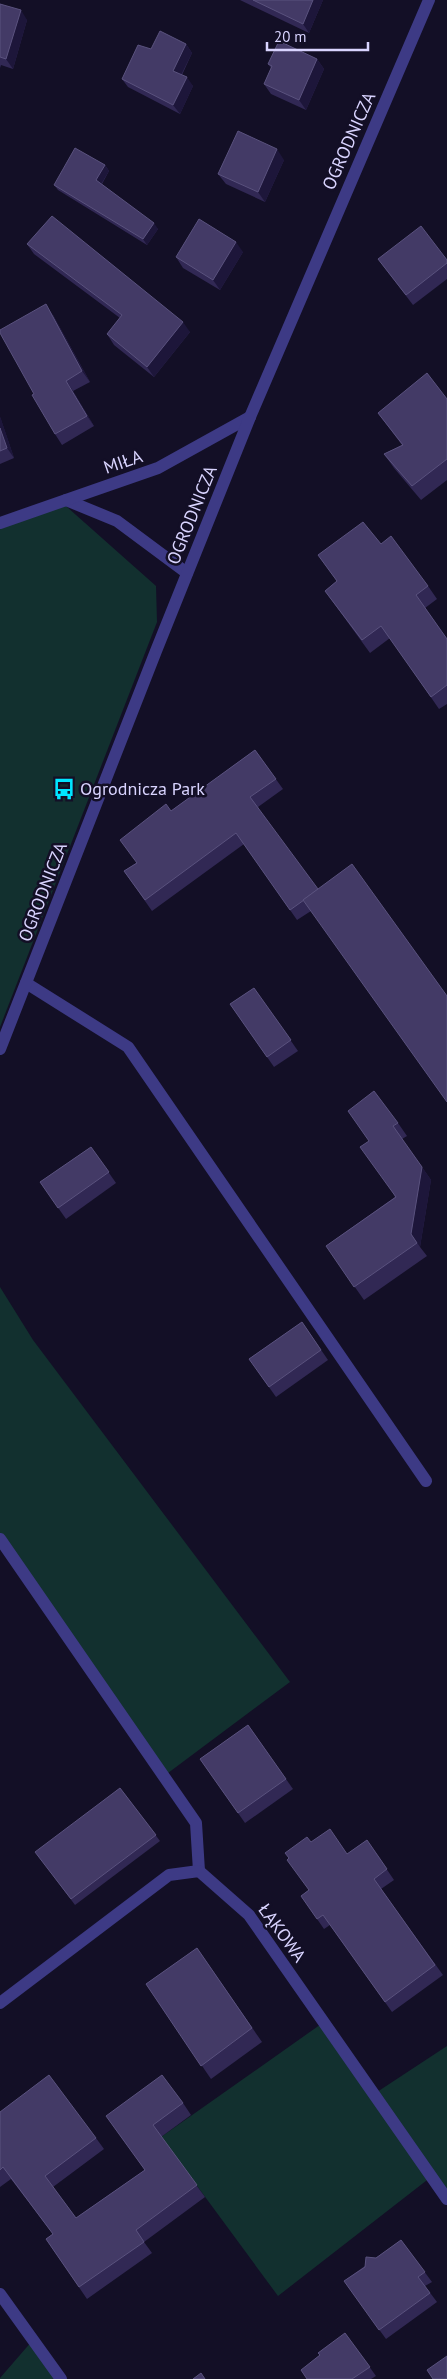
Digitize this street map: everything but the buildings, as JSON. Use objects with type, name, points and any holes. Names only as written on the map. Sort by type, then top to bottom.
[{"type":"street","name":"OGRODNICZA","points":[[0,1049],[250,417],[429,0]]},
{"type":"street","name":"MIŁA","points":[[0,523],[158,468],[250,417]]},
{"type":"street","points":[[66,500],[118,521],[187,573]]},
{"type":"street","points":[[26,983],[128,1047],[426,1481]]},
{"type":"street","points":[[0,1539],[196,1823],[199,1872],[170,1875],[0,2003]]},
{"type":"street","name":"ŁĄKOWA","points":[[199,1872],[249,1915],[447,2199]]},
{"type":"street","points":[[0,2294],[61,2379]]},
{"type":"green space","points":[[58,499],[156,586],[157,622],[0,1027],[0,520]]},
{"type":"green space","points":[[0,1287],[33,1340],[290,1682],[164,1776],[0,1539]]},
{"type":"green space","points":[[324,2022],[374,2094],[447,2046],[447,2199],[431,2177],[278,2296],[161,2137]]},
{"type":"green space","points":[[33,2340],[61,2379],[0,2379],[0,2378]]},
{"type":"place","name":"Ogrodnicza Park","points":[[64,789]]}]
